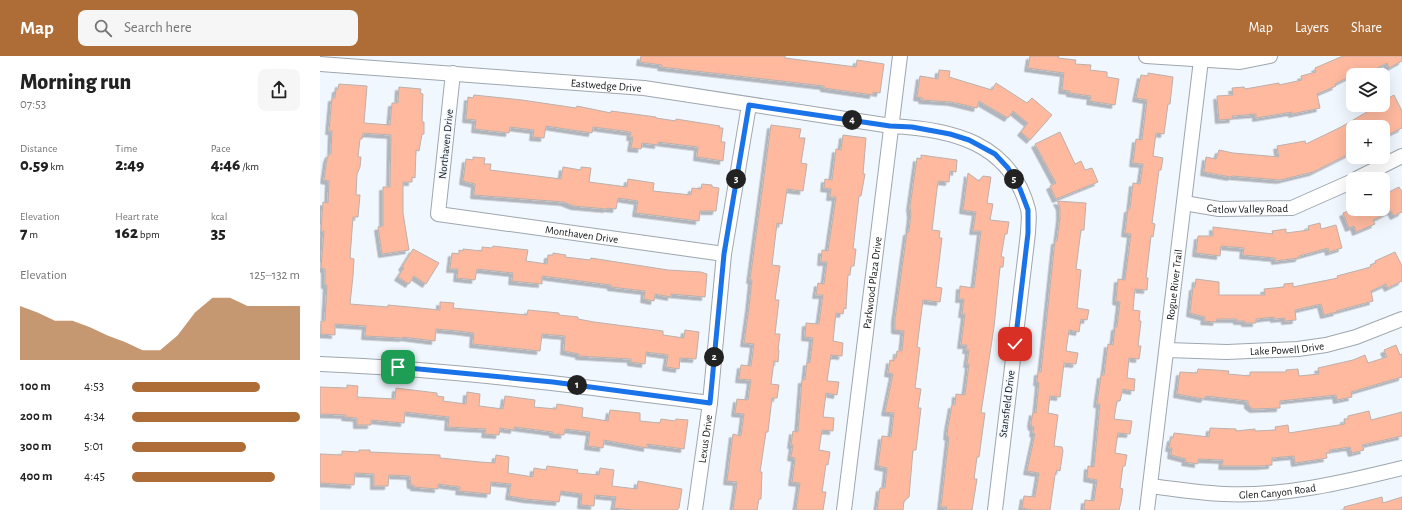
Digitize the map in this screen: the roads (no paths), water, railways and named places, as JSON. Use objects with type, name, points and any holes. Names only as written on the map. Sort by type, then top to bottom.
[{"type":"street","name":"Parkwood Plaza Drive","points":[[844,510],[890,126],[900,56]]},
{"type":"street","points":[[1146,56],[1201,60],[1248,61],[1270,56]]},
{"type":"street","name":"Rogue River Trail","points":[[1147,510],[1201,60]]},
{"type":"street","name":"Eastwedge Drive","points":[[320,64],[644,88],[890,126]]},
{"type":"street","name":"Northaven Drive","points":[[438,214],[453,73]]},
{"type":"street","name":"Lexus Drive","points":[[695,510],[710,403],[724,254],[749,105]]},
{"type":"street","name":"Stansfield Drive","points":[[890,126],[912,127],[950,134],[969,140],[995,154],[1008,168],[1020,189],[1028,210],[1028,233],[995,510]]},
{"type":"street","points":[[1370,172],[1402,156]]},
{"type":"street","name":"Catlow Valley Road","points":[[1184,203],[1219,209],[1292,208],[1346,184]]},
{"type":"street","name":"Monthaven Drive","points":[[438,214],[724,254]]},
{"type":"street","name":"Lake Powell Drive","points":[[1167,350],[1227,352],[1298,349],[1326,345],[1356,337],[1402,319]]},
{"type":"street","points":[[320,364],[398,367],[478,374],[553,382],[710,403]]},
{"type":"street","name":"Glen Canyon Road","points":[[1150,486],[1224,494],[1288,491],[1402,468]]}]
